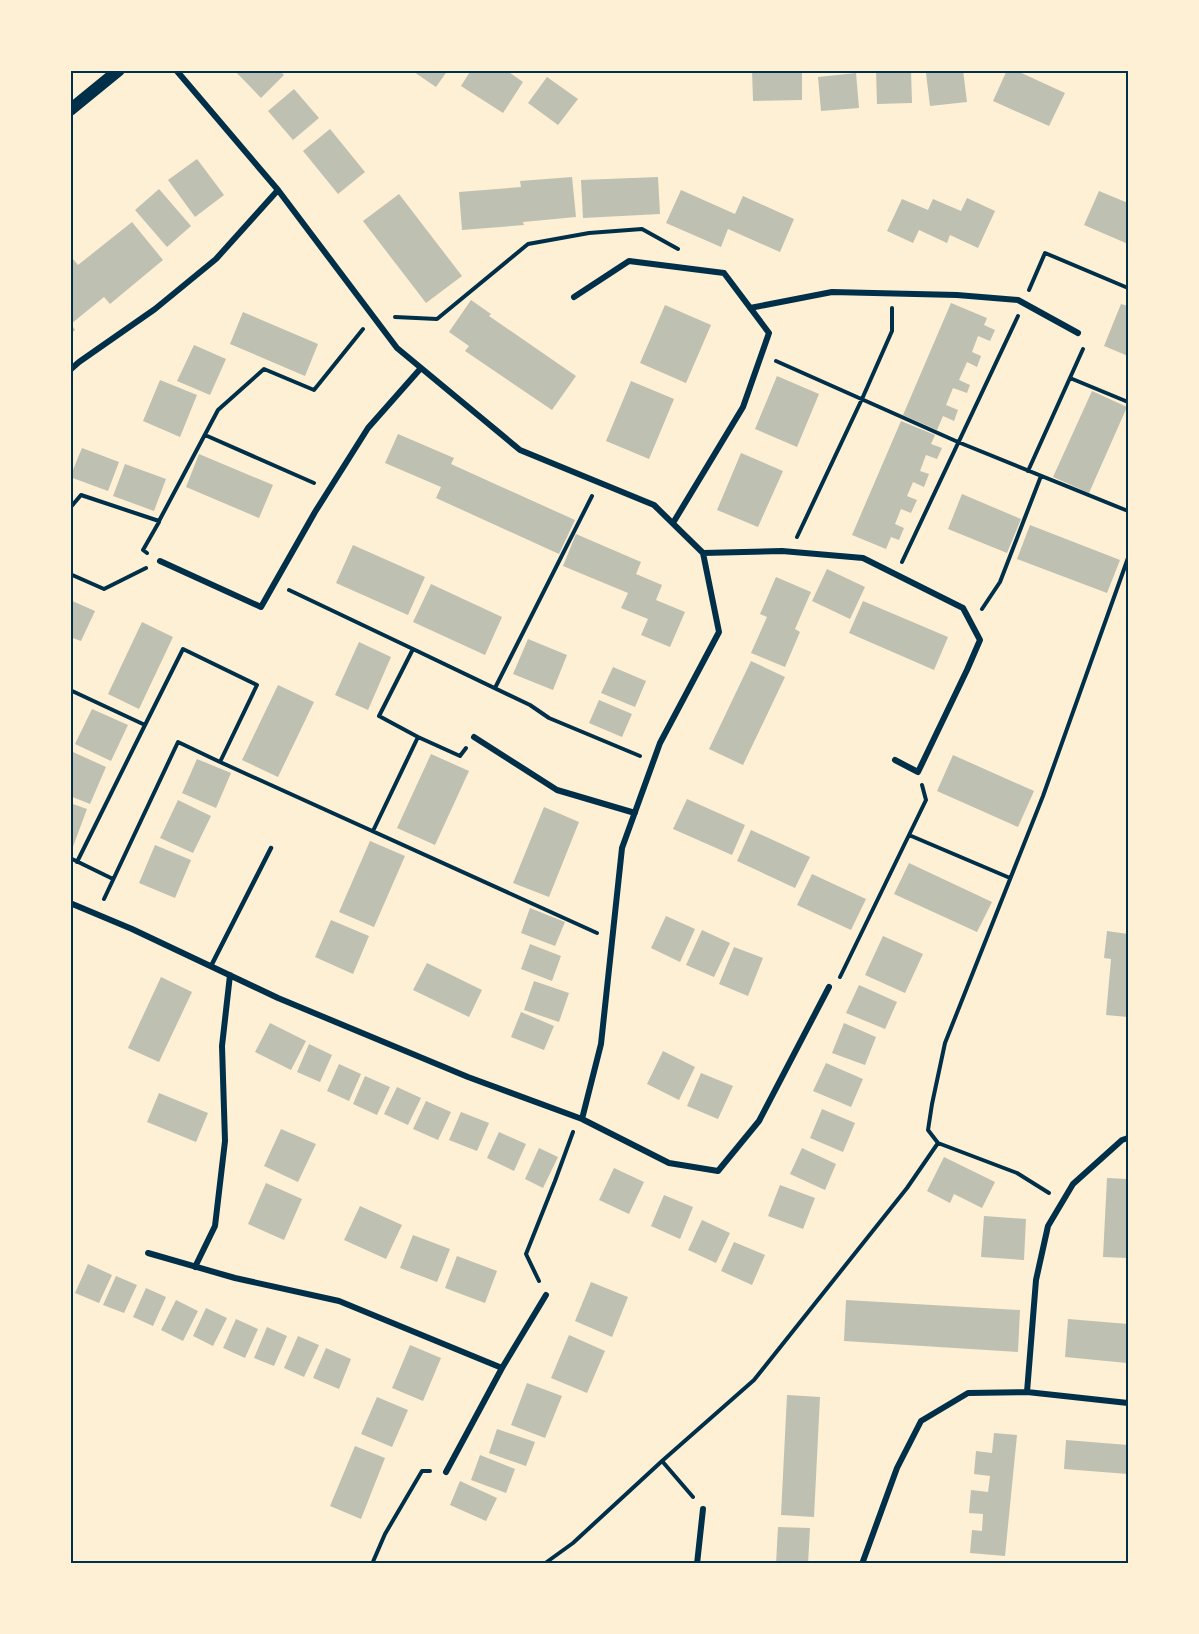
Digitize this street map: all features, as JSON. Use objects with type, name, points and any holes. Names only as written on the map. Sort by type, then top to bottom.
[{"type":"main road","points":[[70,110],[119,70]]},
{"type":"street","points":[[176,70],[278,190],[397,348],[520,450],[654,505],[703,553],[719,632],[660,743],[622,848],[601,1044],[580,1118]]},
{"type":"street","points":[[70,370],[155,309],[216,259],[278,190]]},
{"type":"street","points":[[574,297],[629,261],[724,273],[769,333],[743,407],[673,523]]},
{"type":"street","points":[[750,308],[832,292],[957,295],[1018,300],[1078,333]]},
{"type":"street","points":[[160,561],[261,607],[368,428],[421,368]]},
{"type":"street","points":[[703,553],[790,552],[863,558],[963,609],[980,640],[967,670],[918,772],[895,760]]},
{"type":"street","points":[[474,737],[556,790],[635,813]]},
{"type":"street","points":[[70,903],[132,929],[278,998],[468,1077],[580,1118],[669,1163],[717,1171],[759,1121],[829,987]]},
{"type":"street","points":[[195,1267],[215,1226],[225,1141],[222,1046],[230,975]]},
{"type":"street","points":[[1027,1392],[1036,1280],[1048,1226],[1073,1184],[1122,1140],[1128,1138]]},
{"type":"street","points":[[148,1253],[235,1278],[339,1301],[502,1368]]},
{"type":"street","points":[[446,1472],[502,1368],[546,1295]]},
{"type":"street","points":[[862,1563],[897,1467],[921,1421],[968,1393],[1027,1392],[1128,1403]]},
{"type":"street","points":[[698,1563],[703,1509]]},
{"type":"lane","points":[[211,966],[271,848]]},
{"type":"path","points":[[160,561],[143,550],[218,410],[264,369],[314,390],[373,316],[437,319],[528,244],[590,233],[642,230],[679,249],[681,268]]},
{"type":"path","points":[[896,574],[1024,304],[1045,253],[1128,288]]},
{"type":"path","points":[[790,552],[892,331],[892,293]]},
{"type":"path","points":[[1028,471],[1085,345],[1078,333]]},
{"type":"path","points":[[761,354],[958,442],[1128,510]]},
{"type":"path","points":[[1070,378],[1128,402]]},
{"type":"path","points":[[205,435],[329,490]]},
{"type":"path","points":[[972,625],[1000,582],[1041,476]]},
{"type":"path","points":[[495,688],[599,483]]},
{"type":"path","points":[[70,508],[81,495],[159,521]]},
{"type":"path","points":[[1061,1205],[1050,1193],[1017,1173],[938,1143],[928,1130],[945,1043],[1043,796],[1128,558]]},
{"type":"path","points":[[70,574],[104,589],[160,561]]},
{"type":"path","points":[[275,583],[530,705],[549,718],[653,762]]},
{"type":"path","points":[[413,648],[379,716],[460,756],[474,737]]},
{"type":"path","points":[[77,862],[183,649],[257,685],[220,762]]},
{"type":"path","points":[[70,690],[145,725]]},
{"type":"path","points":[[373,831],[418,737]]},
{"type":"path","points":[[97,914],[178,742],[612,940]]},
{"type":"path","points":[[829,987],[838,980],[926,800],[918,772]]},
{"type":"path","points":[[909,835],[1010,878]]},
{"type":"path","points":[[70,858],[113,879]]},
{"type":"path","points":[[546,1295],[526,1254],[580,1118]]},
{"type":"path","points":[[544,1563],[573,1542],[754,1380],[900,1197],[938,1143]]},
{"type":"path","points":[[662,1461],[703,1509]]},
{"type":"path","points":[[372,1563],[385,1534],[422,1471],[446,1472]]},
{"type":"building","points":[[234,70],[279,70],[284,75],[261,98]]},
{"type":"building","points":[[411,70],[448,70],[436,87]]},
{"type":"building","points":[[471,70],[506,70],[523,82],[503,113],[461,86]]},
{"type":"building","points":[[752,70],[802,70],[802,100],[753,101]]},
{"type":"building","points":[[876,70],[911,70],[912,103],[877,104]]},
{"type":"building","points":[[963,70],[967,102],[930,106],[926,73]]},
{"type":"building","points":[[1007,70],[1015,70],[1065,93],[1049,126],[993,101]]},
{"type":"building","points":[[856,73],[859,108],[821,111],[818,77]]},
{"type":"building","points":[[547,77],[578,99],[558,125],[528,103]]},
{"type":"building","points":[[294,89],[319,118],[293,140],[268,111]]},
{"type":"building","points":[[330,129],[365,172],[338,194],[303,151]]},
{"type":"building","points":[[197,159],[224,195],[195,217],[168,180]]},
{"type":"building","points":[[572,177],[576,217],[523,222],[524,225],[462,230],[459,192],[521,187],[520,181]]},
{"type":"building","points":[[658,177],[660,214],[583,218],[581,180]]},
{"type":"building","points":[[159,189],[191,226],[167,247],[135,210]]},
{"type":"building","points":[[681,190],[735,214],[743,196],[794,219],[780,252],[728,229],[721,247],[666,223]]},
{"type":"building","points":[[1099,191],[1128,203],[1128,244],[1084,225]]},
{"type":"building","points":[[399,194],[462,276],[426,303],[363,221]]},
{"type":"building","points":[[967,198],[995,211],[978,248],[950,235],[947,243],[919,230],[913,243],[887,231],[902,199],[928,210],[933,199],[961,211]]},
{"type":"building","points":[[132,222],[163,260],[110,304],[104,297],[71,324],[75,330],[70,334],[70,261],[73,259],[78,265]]},
{"type":"building","points":[[471,300],[491,314],[489,316],[576,376],[552,410],[465,351],[469,346],[449,332]]},
{"type":"building","points":[[951,303],[987,318],[984,325],[995,330],[990,341],[978,336],[972,352],[981,356],[977,367],[967,362],[959,380],[970,385],[967,393],[953,388],[946,405],[958,410],[954,421],[943,416],[937,430],[903,415]]},
{"type":"building","points":[[1121,304],[1128,306],[1128,356],[1104,346]]},
{"type":"building","points":[[665,305],[711,325],[686,383],[640,363]]},
{"type":"building","points":[[243,312],[318,344],[305,376],[230,344]]},
{"type":"building","points":[[194,345],[226,359],[210,395],[177,381]]},
{"type":"building","points":[[777,376],[819,394],[797,447],[755,429]]},
{"type":"building","points":[[160,380],[197,395],[180,437],[143,421]]},
{"type":"building","points":[[631,381],[674,399],[649,459],[606,441]]},
{"type":"building","points":[[1092,391],[1127,407],[1089,493],[1053,477]]},
{"type":"building","points":[[901,421],[935,435],[931,444],[942,448],[937,459],[926,455],[920,471],[929,474],[924,487],[913,482],[907,496],[917,500],[911,513],[901,509],[895,524],[904,528],[899,540],[891,537],[886,549],[852,535]]},
{"type":"building","points":[[398,434],[454,458],[451,464],[575,520],[559,554],[436,498],[441,487],[385,463]]},
{"type":"building","points":[[82,448],[119,462],[108,491],[70,477]]},
{"type":"building","points":[[741,453],[783,471],[758,527],[717,510]]},
{"type":"building","points":[[199,454],[273,485],[259,518],[186,487]]},
{"type":"building","points":[[125,464],[166,479],[154,511],[113,496]]},
{"type":"building","points":[[962,494],[1021,519],[1007,553],[948,529]]},
{"type":"building","points":[[1030,525],[1120,560],[1107,593],[1017,559]]},
{"type":"building","points":[[576,534],[641,562],[636,574],[662,585],[656,600],[685,612],[670,647],[641,635],[648,619],[621,608],[628,593],[563,566]]},
{"type":"building","points":[[353,545],[425,577],[408,615],[336,583]]},
{"type":"building","points":[[827,569],[865,587],[850,619],[812,601]]},
{"type":"building","points":[[776,577],[811,592],[795,629],[800,632],[785,667],[751,653],[767,617],[760,614]]},
{"type":"building","points":[[431,584],[502,617],[485,655],[413,622]]},
{"type":"building","points":[[70,600],[95,611],[81,641],[70,637]]},
{"type":"building","points":[[863,601],[948,637],[934,670],[849,633]]},
{"type":"building","points":[[142,622],[173,637],[139,709],[108,694]]},
{"type":"building","points":[[528,639],[567,655],[553,690],[513,674]]},
{"type":"building","points":[[359,642],[391,657],[368,710],[335,695]]},
{"type":"building","points":[[751,661],[785,677],[743,765],[709,749]]},
{"type":"building","points":[[613,667],[646,681],[635,707],[601,693]]},
{"type":"building","points":[[278,685],[314,702],[278,777],[242,760]]},
{"type":"building","points":[[599,700],[632,714],[622,737],[589,723]]},
{"type":"building","points":[[92,709],[128,725],[111,761],[75,744]]},
{"type":"building","points":[[73,752],[106,767],[90,804],[70,796],[70,757]]},
{"type":"building","points":[[431,754],[469,771],[435,845],[397,828]]},
{"type":"building","points":[[953,755],[1034,791],[1018,827],[937,791]]},
{"type":"building","points":[[197,759],[231,773],[216,808],[182,793]]},
{"type":"building","points":[[687,799],[745,825],[732,855],[673,829]]},
{"type":"building","points":[[178,800],[211,816],[193,853],[160,838]]},
{"type":"building","points":[[70,803],[87,809],[71,852],[70,852]]},
{"type":"building","points":[[544,807],[579,822],[549,897],[513,883]]},
{"type":"building","points":[[751,830],[810,857],[795,888],[737,861]]},
{"type":"building","points":[[370,841],[405,856],[374,927],[339,912]]},
{"type":"building","points":[[155,845],[191,860],[175,898],[139,883]]},
{"type":"building","points":[[909,863],[992,902],[977,932],[894,894]]},
{"type":"building","points":[[812,874],[866,899],[851,930],[797,905]]},
{"type":"building","points":[[530,908],[565,922],[555,946],[521,933]]},
{"type":"building","points":[[666,916],[695,929],[680,962],[651,948]]},
{"type":"building","points":[[331,920],[369,936],[353,974],[315,957]]},
{"type":"building","points":[[702,930],[730,943],[714,977],[686,965]]},
{"type":"building","points":[[1107,931],[1128,934],[1128,1017],[1106,1015],[1111,959],[1104,958]]},
{"type":"building","points":[[883,936],[923,954],[905,993],[865,975]]},
{"type":"building","points":[[530,944],[561,956],[552,981],[521,969]]},
{"type":"building","points":[[734,947],[763,958],[748,996],[719,984]]},
{"type":"building","points":[[427,963],[482,990],[469,1017],[413,990]]},
{"type":"building","points":[[161,977],[192,992],[159,1062],[128,1048]]},
{"type":"building","points":[[534,981],[569,993],[559,1022],[524,1010]]},
{"type":"building","points":[[859,985],[897,1002],[885,1029],[846,1013]]},
{"type":"building","points":[[521,1012],[554,1026],[544,1050],[511,1037]]},
{"type":"building","points":[[270,1023],[306,1041],[291,1070],[255,1052]]},
{"type":"building","points":[[844,1023],[876,1037],[865,1065],[832,1053]]},
{"type":"building","points":[[309,1044],[332,1055],[320,1082],[297,1072]]},
{"type":"building","points":[[663,1051],[695,1067],[679,1100],[647,1084]]},
{"type":"building","points":[[826,1063],[863,1079],[851,1107],[813,1091]]},
{"type":"building","points":[[339,1064],[361,1074],[349,1101],[327,1091]]},
{"type":"building","points":[[701,1073],[733,1086],[718,1119],[687,1106]]},
{"type":"building","points":[[365,1076],[390,1087],[377,1115],[353,1104]]},
{"type":"building","points":[[397,1087],[421,1098],[408,1125],[384,1114]]},
{"type":"building","points":[[159,1093],[208,1113],[196,1142],[147,1122]]},
{"type":"building","points":[[426,1101],[451,1112],[438,1140],[413,1129]]},
{"type":"building","points":[[822,1109],[855,1123],[843,1152],[810,1138]]},
{"type":"building","points":[[461,1112],[489,1123],[477,1151],[449,1140]]},
{"type":"building","points":[[281,1129],[316,1144],[298,1182],[264,1166]]},
{"type":"building","points":[[499,1132],[526,1144],[514,1171],[487,1158]]},
{"type":"building","points":[[539,1148],[558,1157],[543,1188],[525,1179]]},
{"type":"building","points":[[802,1148],[836,1164],[825,1190],[790,1174]]},
{"type":"building","points":[[944,1157],[995,1182],[982,1208],[954,1194],[950,1203],[927,1191]]},
{"type":"building","points":[[614,1168],[644,1182],[629,1214],[599,1200]]},
{"type":"building","points":[[1107,1178],[1128,1179],[1128,1258],[1103,1257]]},
{"type":"building","points":[[266,1183],[302,1199],[284,1240],[248,1224]]},
{"type":"building","points":[[780,1185],[815,1198],[803,1229],[768,1216]]},
{"type":"building","points":[[664,1195],[693,1207],[680,1239],[651,1226]]},
{"type":"building","points":[[360,1206],[402,1225],[386,1259],[344,1240]]},
{"type":"building","points":[[984,1216],[1026,1219],[1024,1260],[981,1257]]},
{"type":"building","points":[[702,1220],[730,1233],[716,1263],[688,1250]]},
{"type":"building","points":[[413,1235],[450,1249],[437,1282],[400,1268]]},
{"type":"building","points":[[734,1242],[765,1255],[752,1285],[721,1271]]},
{"type":"building","points":[[457,1256],[497,1271],[485,1303],[445,1288]]},
{"type":"building","points":[[88,1264],[112,1275],[99,1303],[75,1293]]},
{"type":"building","points":[[116,1276],[137,1285],[124,1313],[103,1305]]},
{"type":"building","points":[[591,1282],[628,1297],[612,1337],[575,1321]]},
{"type":"building","points":[[146,1288],[166,1297],[153,1326],[133,1317]]},
{"type":"building","points":[[176,1300],[198,1311],[183,1341],[161,1330]]},
{"type":"building","points":[[846,1300],[1020,1310],[1018,1352],[844,1341]]},
{"type":"building","points":[[206,1308],[227,1318],[213,1346],[193,1336]]},
{"type":"building","points":[[236,1319],[258,1329],[245,1358],[223,1348]]},
{"type":"building","points":[[1068,1319],[1128,1324],[1127,1363],[1065,1357]]},
{"type":"building","points":[[267,1327],[287,1336],[274,1366],[254,1358]]},
{"type":"building","points":[[569,1335],[605,1351],[587,1393],[551,1378]]},
{"type":"building","points":[[298,1336],[319,1345],[304,1377],[284,1368]]},
{"type":"building","points":[[410,1345],[441,1358],[423,1401],[392,1388]]},
{"type":"building","points":[[326,1348],[351,1359],[339,1389],[313,1378]]},
{"type":"building","points":[[527,1383],[562,1396],[545,1438],[511,1425]]},
{"type":"building","points":[[787,1395],[820,1397],[814,1517],[781,1515]]},
{"type":"building","points":[[377,1397],[408,1410],[392,1447],[361,1434]]},
{"type":"building","points":[[497,1429],[535,1442],[526,1466],[489,1453]]},
{"type":"building","points":[[994,1433],[1017,1435],[1005,1556],[970,1553],[972,1530],[982,1531],[983,1514],[969,1513],[971,1490],[988,1492],[990,1476],[974,1474],[976,1451],[992,1453]]},
{"type":"building","points":[[1066,1440],[1128,1445],[1128,1474],[1064,1469]]},
{"type":"building","points":[[355,1446],[385,1458],[361,1519],[330,1506]]},
{"type":"building","points":[[480,1455],[515,1469],[506,1493],[471,1480]]},
{"type":"building","points":[[460,1481],[497,1498],[486,1521],[450,1505]]},
{"type":"building","points":[[778,1527],[810,1528],[808,1564],[776,1564]]}]
